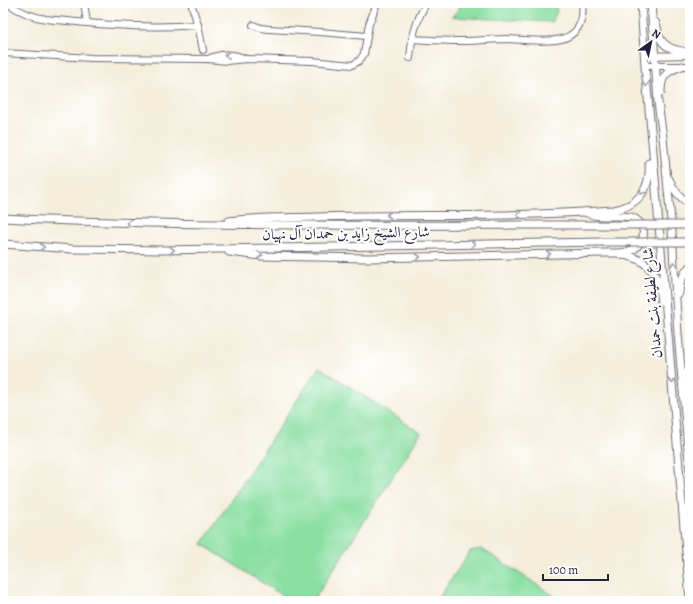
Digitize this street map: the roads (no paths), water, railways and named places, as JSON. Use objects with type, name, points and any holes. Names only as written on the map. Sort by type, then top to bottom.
[{"type":"main road","name":"شارع لطيفة بنت حمدان","points":[[641,3],[644,66],[652,141],[690,600]]},
{"type":"main road","name":"شارع لطيفة بنت حمدان","points":[[651,3],[658,102],[672,231],[678,334],[690,471]]},
{"type":"main road","points":[[652,19],[656,22],[659,36],[664,44],[677,51],[690,52]]},
{"type":"main road","points":[[658,102],[664,77],[670,71],[682,66]]},
{"type":"main road","points":[[663,138],[668,150],[669,173],[673,188],[678,196],[690,204]]},
{"type":"main road","points":[[213,224],[233,220],[259,218],[382,215],[511,215],[585,212],[624,208],[633,203],[641,195],[646,186],[649,176],[648,152],[652,141]]},
{"type":"main road","points":[[208,250],[261,256],[368,258],[605,253],[625,252],[635,249],[642,240],[644,232],[640,222],[636,219],[631,217],[597,216],[585,212]]},
{"type":"main road","name":"شارع الشيخ زايد بن حمدان آل نهيان","points":[[3,218],[57,221],[280,225],[690,225]]},
{"type":"main road","name":"شارع الشيخ زايد بن حمدان آل نهيان","points":[[3,244],[80,249],[208,250],[288,247],[690,242]]},
{"type":"main road","points":[[605,253],[634,257],[641,260],[652,270],[658,284],[662,312],[668,336]]},
{"type":"main road","points":[[678,334],[679,289],[683,276],[690,266]]},
{"type":"street","points":[[3,10],[7,3],[26,14],[46,19],[134,26],[198,25]]},
{"type":"street","points":[[84,3],[87,23]]},
{"type":"street","points":[[191,3],[198,25],[203,50]]},
{"type":"street","points":[[3,53],[92,58],[208,58],[227,54],[246,59],[312,61],[352,65],[357,63],[363,57],[376,3]]},
{"type":"street","points":[[410,58],[412,39],[417,20],[426,3]]},
{"type":"street","points":[[412,39],[457,41],[500,39],[560,40],[574,33],[580,25],[583,15],[582,3]]},
{"type":"street","points":[[253,25],[260,28],[269,29],[367,36]]},
{"type":"street","points":[[644,56],[690,55]]},
{"type":"street","points":[[644,66],[690,66]]}]
